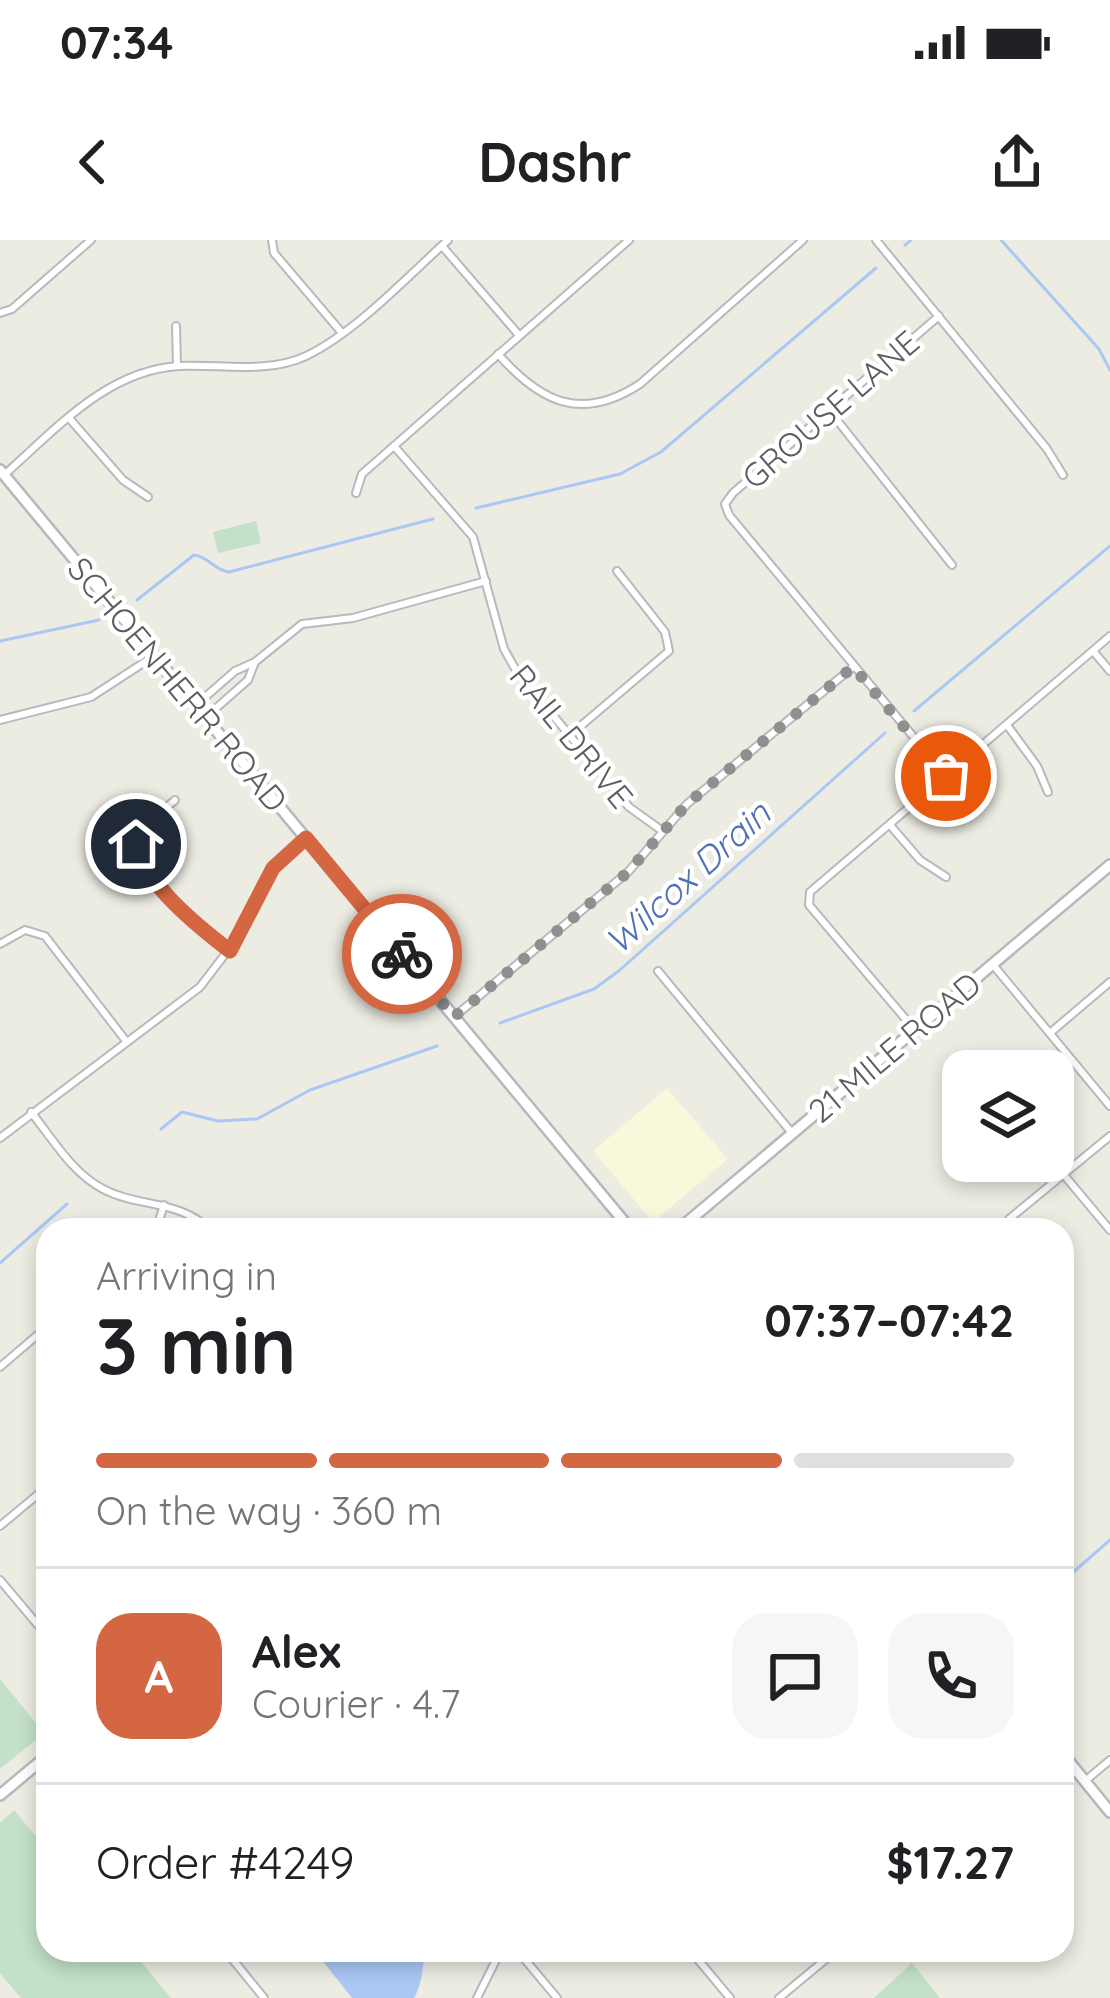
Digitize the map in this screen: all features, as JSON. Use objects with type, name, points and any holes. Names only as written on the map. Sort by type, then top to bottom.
[{"type":"street","points":[[0,313],[12,309],[91,240]]},
{"type":"street","points":[[356,493],[362,474],[629,240]]},
{"type":"street","points":[[498,354],[520,379],[558,401],[589,405],[616,400],[803,240]]},
{"type":"street","points":[[876,240],[1047,449],[1063,475]]},
{"type":"street","points":[[272,242],[274,253],[342,333]]},
{"type":"street","points":[[2,472],[119,381],[140,372],[177,366],[277,365],[309,355],[342,333],[445,243],[519,335]]},
{"type":"street","name":"GROUSE LANE","points":[[853,667],[728,515],[725,505],[733,493],[939,316]]},
{"type":"street","points":[[176,326],[177,366]]},
{"type":"street","points":[[829,410],[952,565]]},
{"type":"street","points":[[69,418],[124,480],[148,497]]},
{"type":"street","name":"RAIL DRIVE","points":[[394,446],[467,528],[508,660],[629,807],[661,830]]},
{"type":"street","name":"SCHOENHERR ROAD","points":[[2,472],[621,1218]]},
{"type":"street","points":[[570,735],[664,658],[670,646],[665,632],[617,571]]},
{"type":"street","points":[[196,705],[302,625],[353,618],[486,581]]},
{"type":"street","points":[[914,1029],[809,905],[810,892],[1110,637]]},
{"type":"street","points":[[1093,651],[1110,671]]},
{"type":"street","points":[[0,720],[91,697],[154,656]]},
{"type":"street","points":[[206,717],[248,680],[255,662]]},
{"type":"street","points":[[454,1017],[628,872],[687,804],[853,667],[946,776]]},
{"type":"street","points":[[1007,725],[1037,766],[1048,792]]},
{"type":"street","points":[[175,800],[141,831],[138,855],[188,917],[230,951]]},
{"type":"street","points":[[890,825],[920,860],[946,877]]},
{"type":"street","points":[[0,1138],[200,986],[230,951],[273,868],[306,838]]},
{"type":"street","name":"21 MILE ROAD","points":[[692,1218],[1110,865]]},
{"type":"street","points":[[0,944],[25,930],[45,936],[126,1041]]},
{"type":"street","points":[[992,963],[1110,1106]]},
{"type":"street","points":[[658,971],[792,1133]]},
{"type":"street","points":[[1050,1033],[1110,982]]},
{"type":"street","points":[[31,1112],[94,1184],[194,1218]]},
{"type":"street","points":[[1074,1167],[1110,1136]]},
{"type":"street","points":[[1010,1218],[1055,1182]]},
{"type":"street","points":[[1070,1182],[1110,1230]]},
{"type":"street","points":[[160,1218],[164,1204]]},
{"type":"street","points":[[0,1366],[36,1336]]},
{"type":"street","points":[[0,1526],[36,1496]]},
{"type":"street","points":[[0,1580],[36,1622]]},
{"type":"street","points":[[1085,1781],[1110,1760]]},
{"type":"street","points":[[0,1795],[36,1765]]},
{"type":"street","points":[[1074,1768],[1110,1812]]},
{"type":"street","points":[[235,1962],[264,1998]]},
{"type":"street","points":[[478,1998],[495,1962]]},
{"type":"street","points":[[527,1962],[557,1998]]},
{"type":"street","points":[[700,1962],[730,1998]]},
{"type":"street","points":[[779,1998],[822,1962]]},
{"type":"shaded area","points":[[256,521],[261,543],[218,553],[213,532]]},
{"type":"shaded area","points":[[667,1088],[728,1159],[658,1218],[650,1218],[593,1151]]},
{"type":"shaded area","points":[[0,1679],[36,1723],[36,1740],[0,1769]]},
{"type":"shaded area","points":[[14,1810],[36,1837],[36,1962],[141,1962],[171,1998],[21,1998],[0,1973],[0,1823]]},
{"type":"shaded area","points":[[912,1963],[940,1998],[874,1998]]},
{"type":"water","points":[[324,1962],[423,1962],[414,1998],[352,1998]]},
{"type":"waterway","points":[[905,245],[911,240]]},
{"type":"waterway","points":[[1001,240],[1099,349],[1110,370]]},
{"type":"waterway","points":[[476,508],[620,474],[661,452],[876,268]]},
{"type":"waterway","points":[[137,600],[194,555],[229,572],[433,519]]},
{"type":"waterway","name":"Wilcox Drain","points":[[914,711],[1110,546]]},
{"type":"waterway","points":[[0,641],[99,620]]},
{"type":"waterway","name":"Wilcox Drain","points":[[500,1023],[594,989],[620,970],[885,733]]},
{"type":"waterway","name":"Wilcox Drain","points":[[161,1129],[182,1112],[218,1121],[257,1119],[310,1090],[437,1046]]},
{"type":"waterway","name":"Wilcox Drain","points":[[51,1218],[67,1204]]},
{"type":"waterway","name":"Wilcox Drain","points":[[0,1263],[36,1231]]},
{"type":"waterway","points":[[1074,1572],[1110,1540]]},
{"type":"way so far","points":[[402,954],[454,1017],[628,872],[687,804],[853,667],[946,776]]},
{"type":"route","points":[[136,844],[143,864],[188,917],[230,951],[273,868],[306,838],[402,954]]}]
